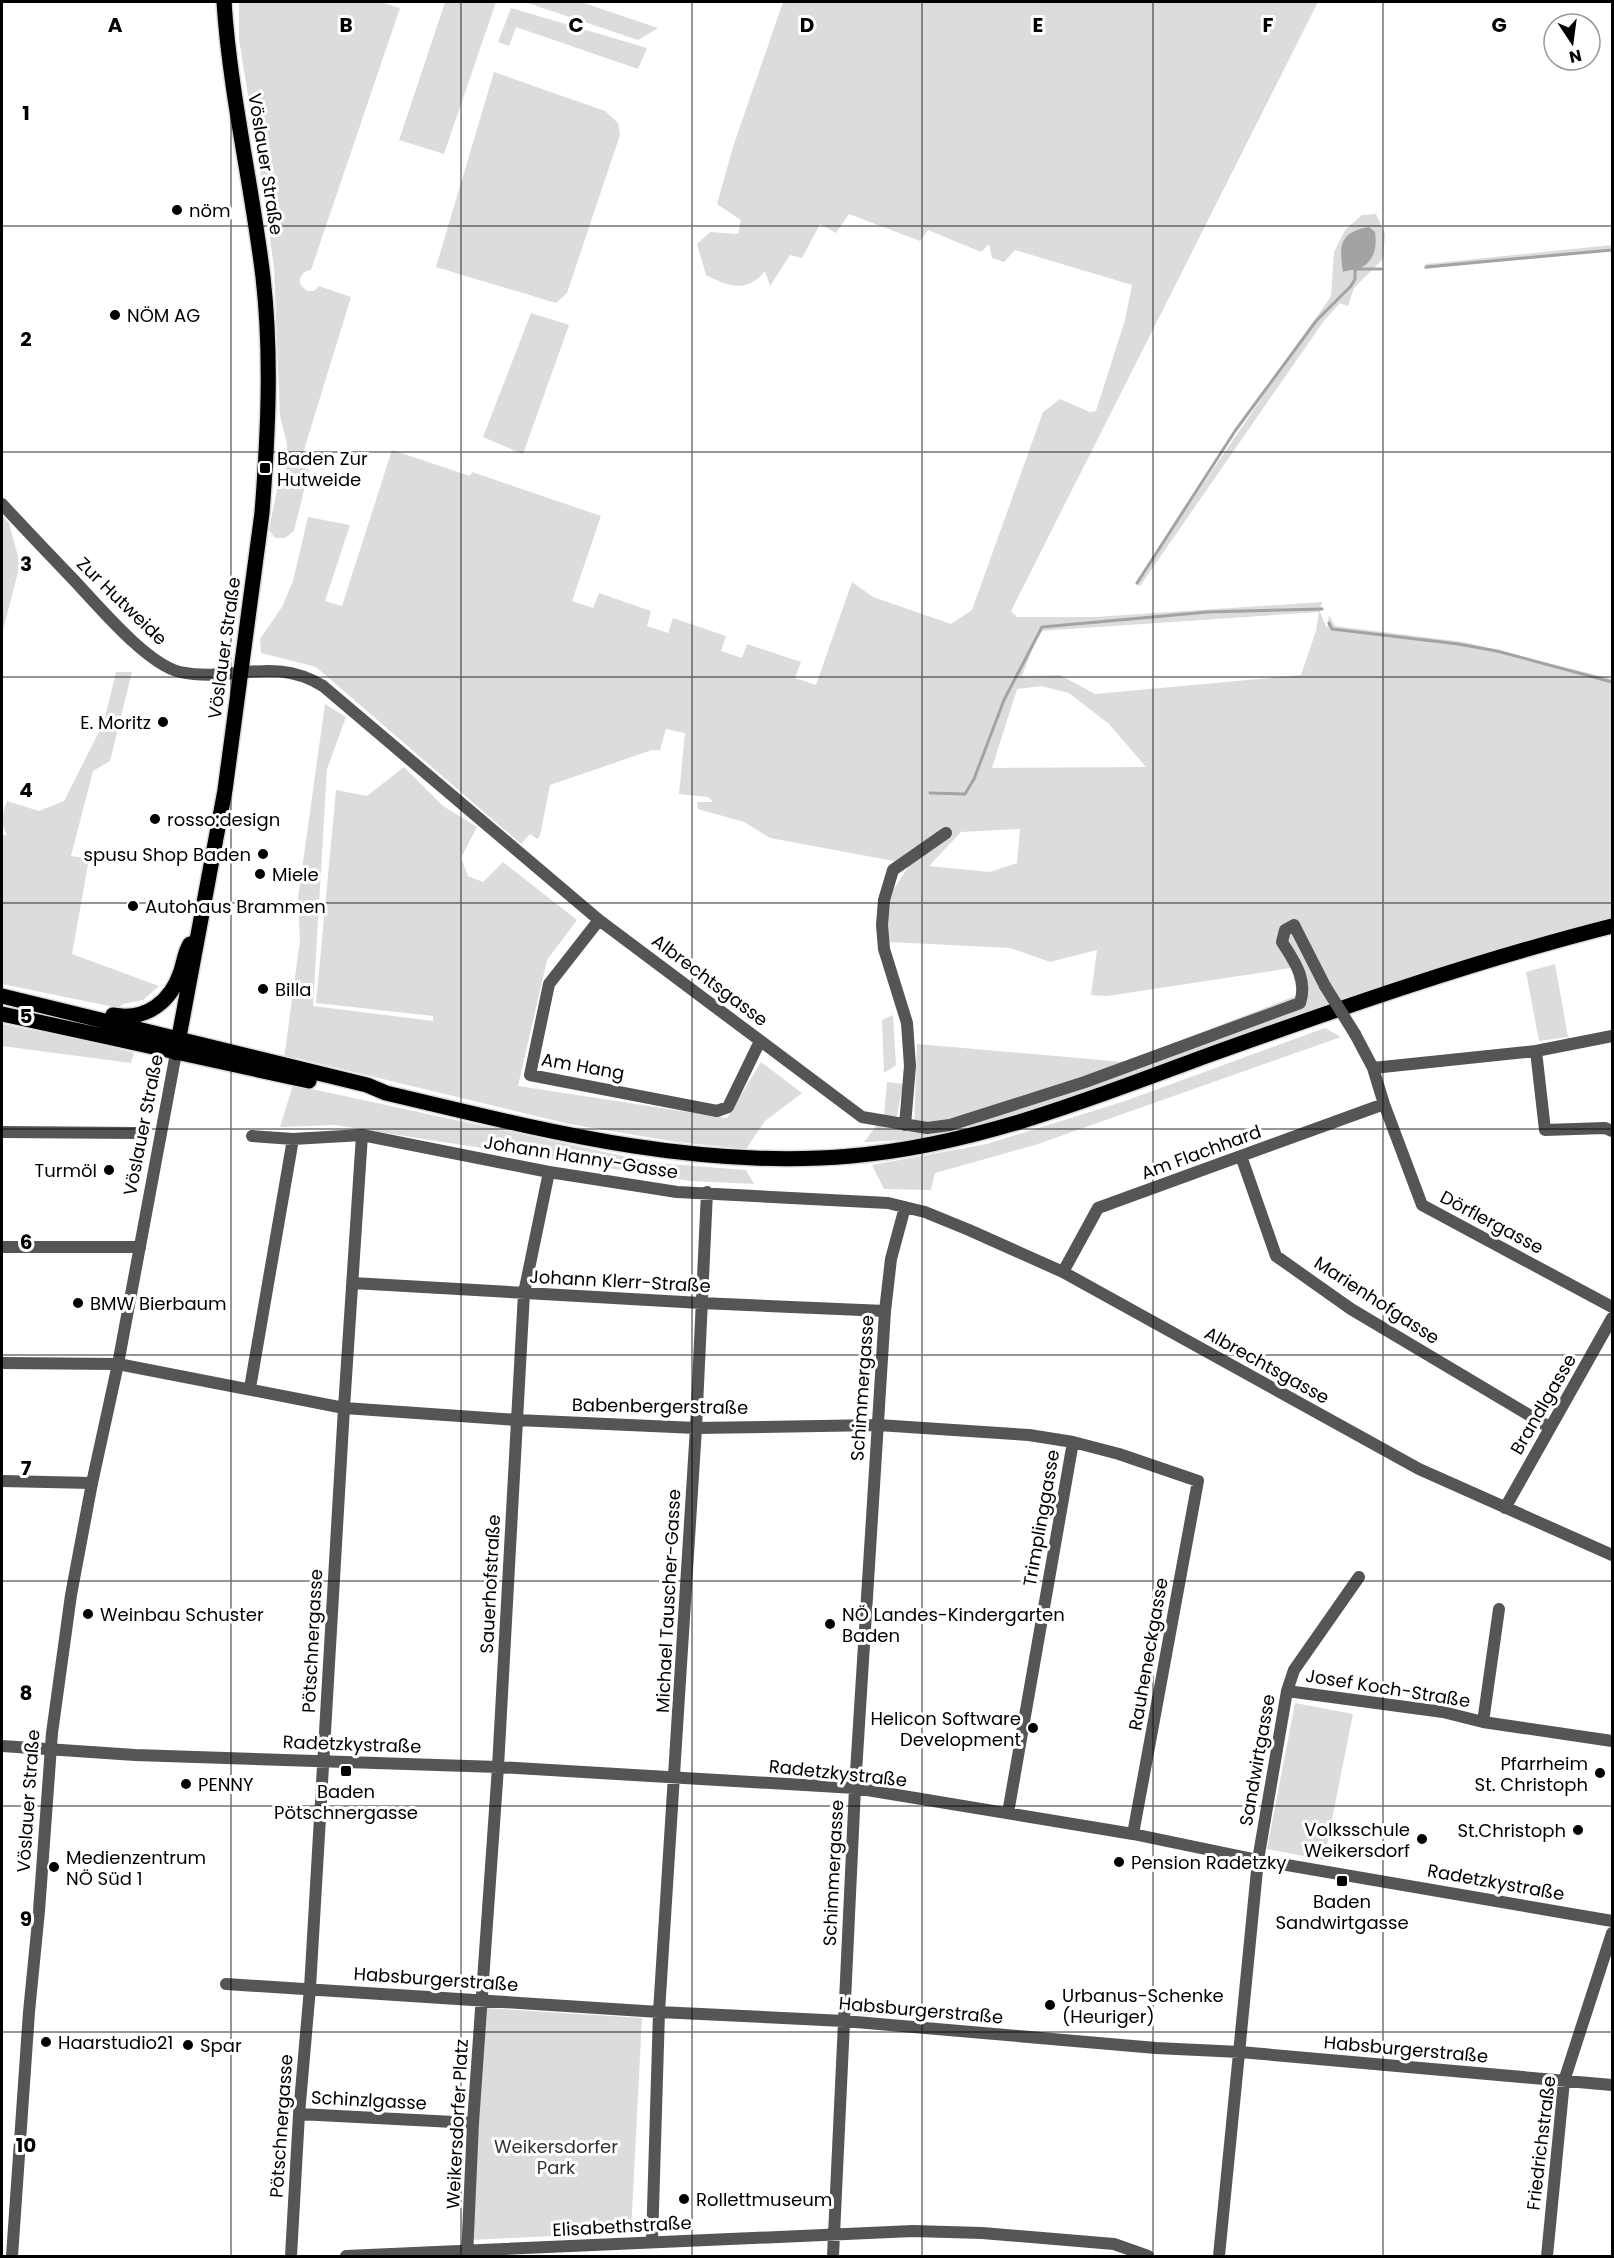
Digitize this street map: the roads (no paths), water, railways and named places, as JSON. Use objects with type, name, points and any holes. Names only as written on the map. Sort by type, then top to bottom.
[{"type":"main road","name":"Vöslauer Straße","points":[[178,1046],[225,790],[262,513],[268,405],[268,344],[262,268],[233,83],[224,2]]},
{"type":"main road","points":[[2,1014],[178,1046],[367,1085],[386,1093],[557,1132],[672,1152],[780,1159],[851,1156],[966,1137],[1034,1119],[1370,998],[1495,958],[1612,926]]},
{"type":"main road","points":[[43,1005],[68,1006],[122,1017],[138,1016],[153,1010],[174,988],[187,949],[200,928]]},
{"type":"main road","points":[[2,996],[43,1005],[178,1046]]},
{"type":"street","name":"Zur Hutweide","points":[[2,504],[124,633],[162,665],[179,671],[218,676],[240,672]]},
{"type":"street","name":"Albrechtsgasse","points":[[240,672],[279,670],[306,676],[322,686],[599,920],[862,1118],[927,1128],[950,1125],[1012,1106],[1300,1003],[1304,990],[1298,968],[1282,942],[1285,930],[1294,925],[1325,986]]},
{"type":"street","points":[[905,1125],[910,1066],[906,1023],[884,949],[882,925],[884,900],[893,870],[946,833]]},
{"type":"street","name":"Am Hang","points":[[599,920],[549,984],[530,1075],[717,1111],[728,1107],[760,1041]]},
{"type":"street","name":"Dörflergasse","points":[[1325,986],[1373,1068],[1422,1205],[1612,1307]]},
{"type":"street","points":[[1373,1068],[1536,1051],[1612,1036]]},
{"type":"street","name":"Vöslauer Straße","points":[[12,2256],[51,1749],[71,1594],[118,1364],[178,1046]]},
{"type":"street","points":[[1536,1051],[1545,1130],[1605,1128],[1612,1131]]},
{"type":"street","name":"Am Flachhard","points":[[1063,1272],[1098,1208],[1384,1104]]},
{"type":"street","points":[[2,1132],[137,1133]]},
{"type":"street","name":"Johann Hanny-Gasse","points":[[252,1136],[293,1139],[362,1135],[549,1172],[677,1192],[888,1203],[905,1207]]},
{"type":"street","name":"Pötschnergasse","points":[[291,2256],[298,2114],[310,1988],[362,1135]]},
{"type":"street","points":[[250,1388],[293,1139]]},
{"type":"street","name":"Marienhofgasse","points":[[1241,1156],[1276,1256],[1351,1309],[1549,1427]]},
{"type":"street","name":"Sauerhofstraße","points":[[483,2000],[524,1293],[549,1172]]},
{"type":"street","name":"Michael Tauscher-Gasse","points":[[659,2012],[696,1428],[707,1192]]},
{"type":"street","name":"Albrechtsgasse","points":[[905,1207],[969,1230],[1063,1272],[1419,1469],[1612,1555]]},
{"type":"street","name":"Schimmergasse","points":[[833,2256],[836,2234],[855,1788],[885,1311],[891,1259],[905,1207]]},
{"type":"street","points":[[2,1247],[140,1246]]},
{"type":"street","name":"Johann Klerr-Straße","points":[[353,1283],[885,1311]]},
{"type":"street","name":"Brandlgasse","points":[[1505,1508],[1612,1318]]},
{"type":"street","name":"Babenbergerstraße","points":[[2,1363],[118,1364],[344,1408],[517,1420],[696,1428],[878,1425],[1029,1435],[1073,1442],[1119,1454],[1198,1481]]},
{"type":"street","name":"Trimplinggasse","points":[[1008,1813],[1073,1442]]},
{"type":"street","points":[[2,1481],[92,1483]]},
{"type":"street","name":"Rauheneckgasse","points":[[1133,1834],[1198,1481]]},
{"type":"street","name":"Sandwirtgasse","points":[[1219,2256],[1258,1860],[1287,1691],[1294,1670],[1359,1577]]},
{"type":"street","name":"Josef Koch-Straße","points":[[1483,1722],[1499,1609]]},
{"type":"street","name":"Josef Koch-Straße","points":[[1287,1691],[1443,1712],[1483,1722],[1612,1741]]},
{"type":"street","name":"Radetzkystraße","points":[[2,1746],[144,1756],[498,1767],[855,1788],[1133,1834],[1258,1860],[1612,1921]]},
{"type":"street","name":"Friedrichstraße","points":[[1547,2256],[1564,2081],[1612,1934]]},
{"type":"street","name":"Habsburgerstraße","points":[[226,1984],[659,2012],[844,2021],[1156,2048],[1240,2052],[1612,2085]]},
{"type":"street","name":"Weikersdorfer Platz","points":[[467,2254],[473,2124],[483,2000]]},
{"type":"street","points":[[652,2242],[659,2012]]},
{"type":"street","name":"Schinzlgasse","points":[[298,2114],[473,2124]]},
{"type":"street","name":"Elisabethstraße","points":[[346,2256],[467,2254],[652,2242],[913,2231],[982,2233],[1114,2244],[1148,2256]]},
{"type":"waterway","points":[[1426,267],[1612,250]]},
{"type":"waterway","points":[[1137,583],[1235,431],[1316,321],[1351,286],[1355,279],[1355,269],[1381,269]]},
{"type":"waterway","points":[[930,793],[965,794],[974,779],[1004,700],[1042,627],[1208,612],[1322,609]]},
{"type":"waterway","points":[[1329,623],[1332,629],[1497,651],[1612,682]]},
{"type":"place","name":"nöm","points":[[177,210]]},
{"type":"place","name":"NÖM AG","points":[[115,315]]},
{"type":"place","name":"Baden Zur Hutweide","points":[[265,468]]},
{"type":"place","name":"E. Moritz","points":[[163,722]]},
{"type":"place","name":"rosso:design","points":[[155,819]]},
{"type":"place","name":"spusu Shop Baden","points":[[263,854]]},
{"type":"place","name":"Miele","points":[[260,874]]},
{"type":"place","name":"Autohaus Brammen","points":[[133,906]]},
{"type":"place","name":"Billa","points":[[263,989]]},
{"type":"place","name":"Turmöl","points":[[109,1170]]},
{"type":"place","name":"BMW Bierbaum","points":[[78,1303]]},
{"type":"place","name":"Weinbau Schuster","points":[[88,1614]]},
{"type":"place","name":"NÖ Landes-Kindergarten Baden","points":[[830,1624]]},
{"type":"place","name":"Helicon Software Development","points":[[1033,1728]]},
{"type":"place","name":"Baden Pötschnergasse","points":[[346,1771]]},
{"type":"place","name":"Pfarrheim St. Christoph","points":[[1600,1773]]},
{"type":"place","name":"PENNY","points":[[186,1784]]},
{"type":"place","name":"St.Christoph","points":[[1578,1830]]},
{"type":"place","name":"Volksschule Weikersdorf","points":[[1422,1839]]},
{"type":"place","name":"Pension Radetzky","points":[[1119,1862]]},
{"type":"place","name":"Medienzentrum NÖ Süd 1","points":[[54,1867]]},
{"type":"place","name":"Baden Sandwirtgasse","points":[[1342,1881]]},
{"type":"place","name":"Urbanus-Schenke (Heuriger)","points":[[1050,2005]]},
{"type":"place","name":"Haarstudio21","points":[[46,2042]]},
{"type":"place","name":"Spar","points":[[188,2045]]},
{"type":"place","name":"Rollettmuseum","points":[[684,2199]]},
{"type":"park label","name":"Weikersdorfer Park","points":[[556,2156]]}]
